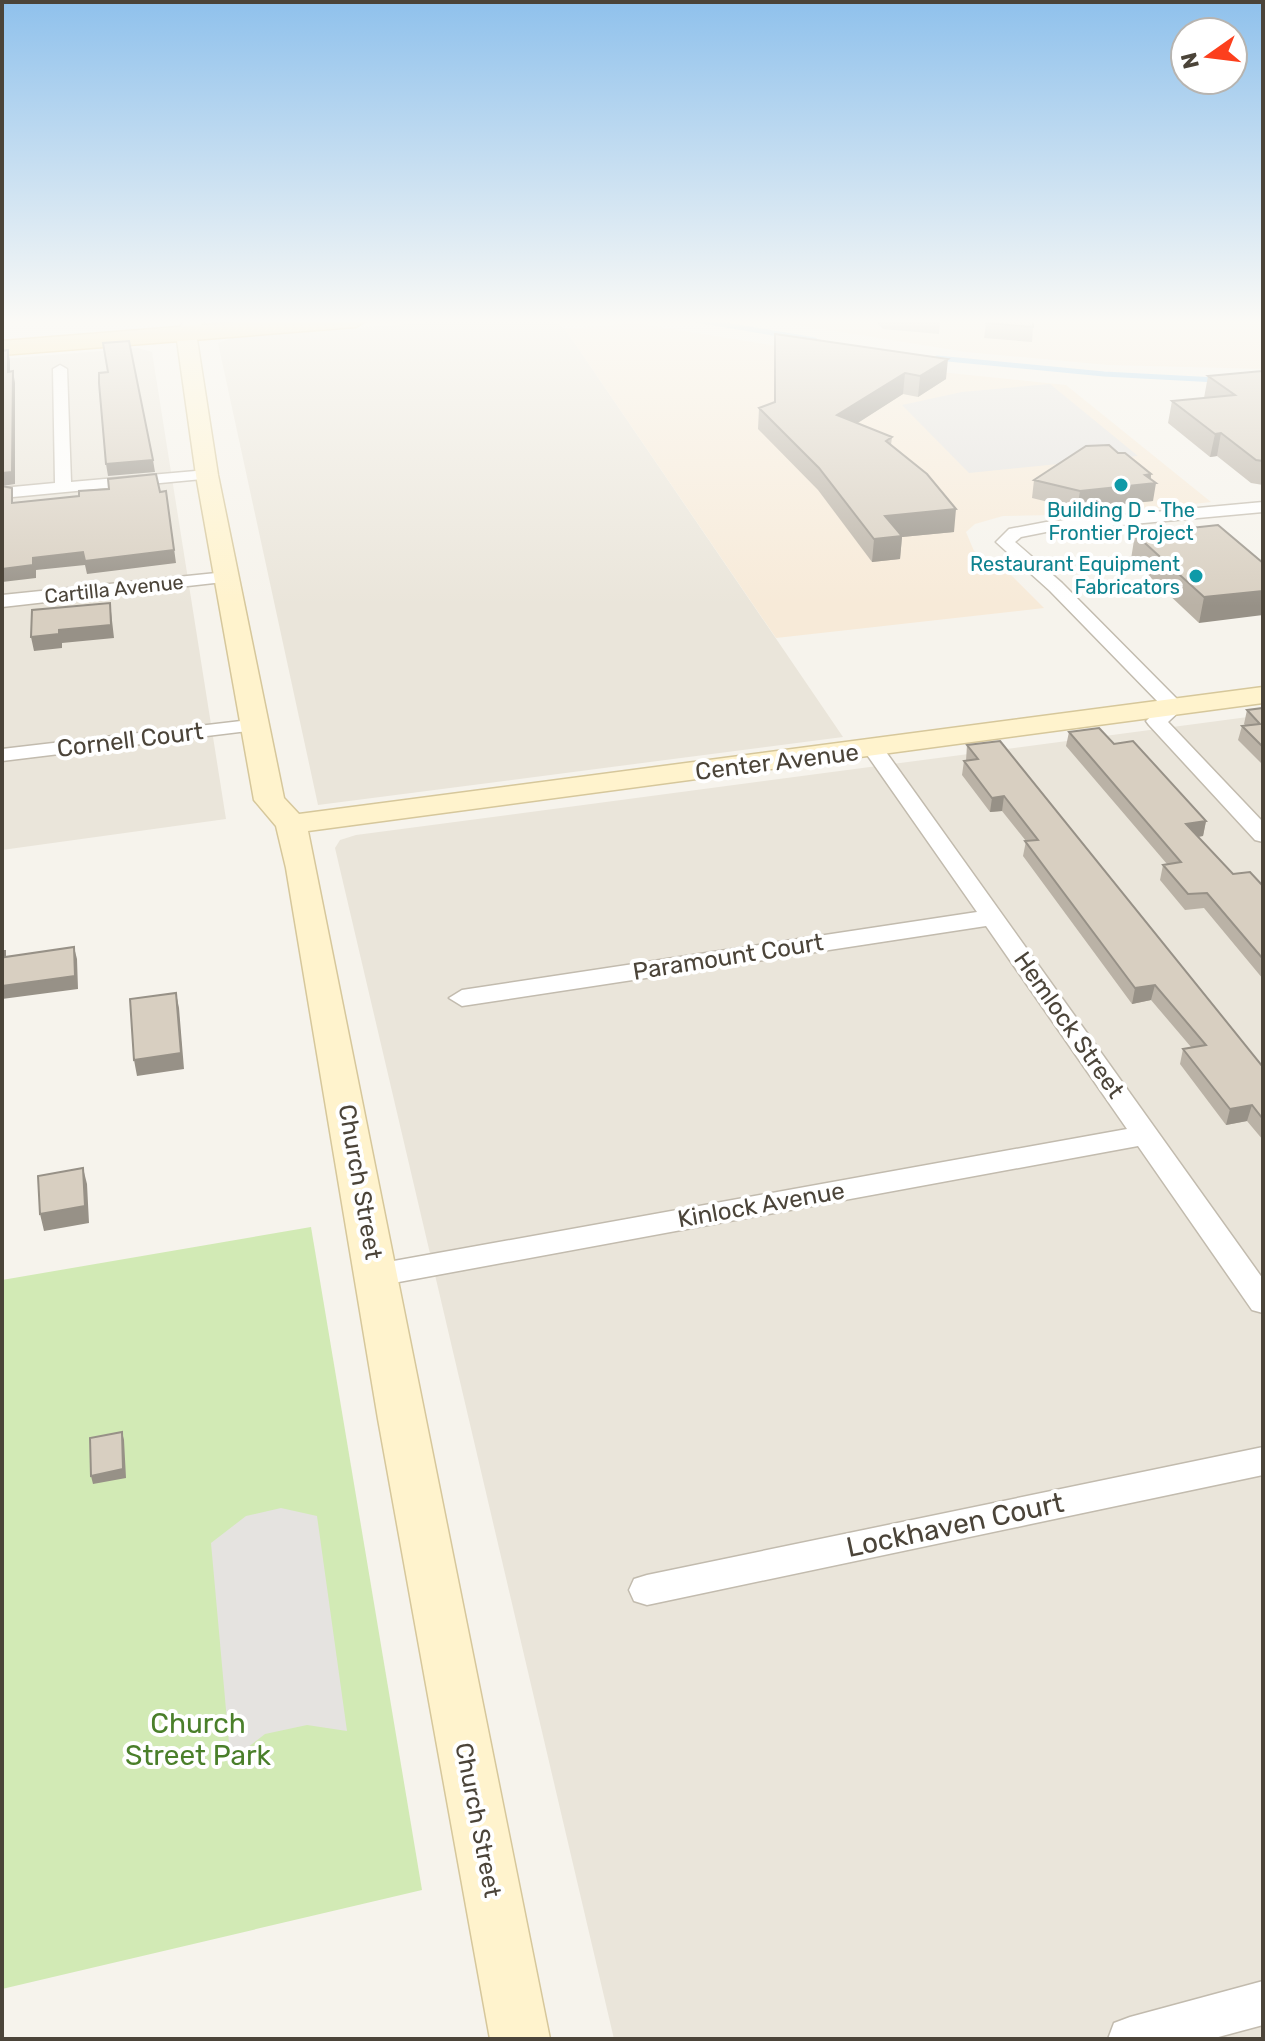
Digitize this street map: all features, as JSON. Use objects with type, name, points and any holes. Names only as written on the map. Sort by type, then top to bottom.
[{"type":"street","points":[[61,415],[63,488]]},
{"type":"street","name":"Church Street","points":[[197,415],[226,577],[258,725],[269,800],[291,824],[520,2039]]},
{"type":"street","points":[[2,493],[207,475]]},
{"type":"street","points":[[1263,507],[1015,533],[1005,542],[1011,551],[1056,587],[1174,707],[1156,721],[1263,835]]},
{"type":"street","name":"Cartilla Avenue","points":[[2,601],[226,577]]},
{"type":"street","name":"Center Avenue","points":[[291,824],[1263,695]]},
{"type":"street","name":"Cornell Court","points":[[2,755],[258,725]]},
{"type":"street","name":"Hemlock Street","points":[[874,749],[1263,1302]]},
{"type":"street","name":"Paramount Court","points":[[462,998],[994,917]]},
{"type":"street","name":"Kinlock Avenue","points":[[377,1275],[1146,1135]]},
{"type":"street","name":"Lockhaven Court","points":[[647,1590],[1263,1461]]},
{"type":"street","points":[[1130,2039],[1263,2003]]},
{"type":"shaded area","points":[[2,415],[162,415],[226,819],[2,850]]},
{"type":"shaded area","points":[[234,415],[624,415],[843,737],[318,805]]},
{"type":"shaded area","points":[[624,415],[1103,415],[1211,502],[1104,514],[1003,516],[975,524],[966,532],[974,551],[1007,571],[1044,608],[776,638]]},
{"type":"shaded area","points":[[912,415],[1088,415],[1138,456],[969,473]]},
{"type":"shaded area","points":[[1263,715],[1263,2039],[614,2039],[335,848],[340,840],[356,835]]},
{"type":"shaded area","points":[[281,1508],[317,1516],[347,1731],[307,1725],[265,1734],[239,1754],[229,1743],[211,1543],[246,1516]]},
{"type":"green space","name":"Church Street Park","points":[[311,1227],[422,1890],[2,1989],[2,1280]]},
{"type":"building","points":[[2,415],[13,415],[12,472],[2,473]]},
{"type":"building","points":[[102,415],[144,415],[153,460],[106,464]]},
{"type":"building","points":[[766,415],[838,415],[892,437],[886,441],[927,474],[956,509],[885,516],[902,536],[874,539],[819,468]]},
{"type":"building","points":[[1191,415],[1263,415],[1263,461],[1256,460],[1221,433],[1215,434]]},
{"type":"building","points":[[1109,445],[1118,453],[1125,453],[1151,474],[1145,475],[1156,483],[1080,491],[1034,480],[1086,446]]},
{"type":"building","points":[[156,474],[160,492],[166,491],[174,550],[85,561],[83,552],[33,558],[33,565],[2,569],[2,486],[12,488],[12,503],[79,496],[79,491],[109,489],[108,479]]},
{"type":"building","points":[[1218,525],[1263,563],[1263,591],[1204,597],[1135,534]]},
{"type":"building","points":[[110,603],[111,625],[59,630],[59,634],[31,637],[32,610]]},
{"type":"building","points":[[1263,708],[1263,747],[1242,726],[1260,724],[1247,710]]},
{"type":"building","points":[[1099,728],[1114,744],[1133,741],[1206,821],[1186,824],[1233,874],[1250,872],[1263,886],[1263,959],[1207,893],[1188,894],[1163,865],[1181,862],[1069,732]]},
{"type":"building","points":[[1000,741],[1263,1067],[1263,1119],[1252,1105],[1230,1109],[1183,1049],[1206,1045],[1155,985],[1135,988],[1025,841],[1038,840],[1004,796],[992,798],[964,761],[978,759],[967,745]]},
{"type":"building","points":[[74,947],[75,976],[2,986],[2,951],[5,951],[5,957]]},
{"type":"building","points":[[176,993],[181,1053],[134,1060],[130,999]]},
{"type":"building","points":[[83,1168],[85,1206],[40,1214],[38,1176]]},
{"type":"building","points":[[122,1432],[123,1469],[91,1476],[90,1438]]},
{"type":"place","name":"Building D - The Frontier Project","points":[[1121,485]]},
{"type":"place","name":"Restaurant Equipment Fabricators","points":[[1196,576]]}]
